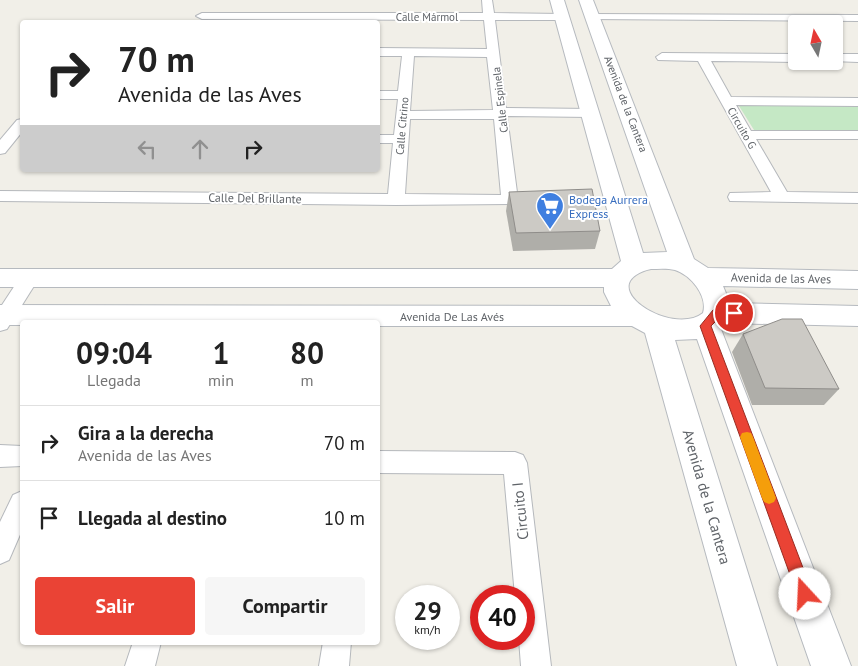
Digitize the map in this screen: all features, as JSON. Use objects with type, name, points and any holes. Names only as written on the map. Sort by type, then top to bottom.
[{"type":"street","name":"Calle Espinela","points":[[487,0],[494,53],[497,117],[510,200]]},
{"type":"street","points":[[589,8],[858,18]]},
{"type":"street","name":"Avenida de la Cantera","points":[[589,8],[694,270]]},
{"type":"street","name":"Calle Mármol","points":[[202,16],[411,12],[490,17],[559,9]]},
{"type":"street","points":[[559,9],[593,118],[626,270],[616,287],[618,297],[645,322],[674,331],[691,330],[711,319],[858,316]]},
{"type":"street","points":[[380,52],[494,53]]},
{"type":"street","name":"Calle Citrino","points":[[396,200],[408,52]]},
{"type":"street","points":[[662,57],[788,58]]},
{"type":"street","name":"Circuito G","points":[[702,58],[782,198]]},
{"type":"street","points":[[843,58],[858,58]]},
{"type":"street","points":[[380,95],[405,95]]},
{"type":"street","points":[[727,101],[858,102]]},
{"type":"street","points":[[403,115],[593,118]]},
{"type":"street","points":[[0,150],[12,135]]},
{"type":"street","points":[[746,135],[858,136]]},
{"type":"street","points":[[380,139],[401,139]]},
{"type":"street","name":"Calle Del Brillante","points":[[0,196],[510,200]]},
{"type":"street","points":[[736,197],[858,198]]},
{"type":"street","points":[[0,278],[626,270],[648,260],[664,260],[694,270],[714,288],[719,301],[711,319],[831,666],[840,666]]},
{"type":"street","name":"Avenida de las Aves","points":[[694,270],[858,280]]},
{"type":"street","points":[[2,318],[30,278]]},
{"type":"street","name":"Avenida De Las Avés","points":[[2,318],[324,320]]},
{"type":"street","name":"Avenida De Las Avés","points":[[380,320],[645,322]]},
{"type":"street","name":"Avenida de la Cantera","points":[[645,322],[756,666]]},
{"type":"street","points":[[0,456],[20,456]]},
{"type":"street","name":"Circuito I","points":[[380,462],[515,463],[536,666]]},
{"type":"street","points":[[0,551],[20,507]]},
{"type":"street","points":[[140,666],[146,645]]},
{"type":"street","points":[[334,666],[337,645]]},
{"type":"green space","points":[[739,106],[858,106],[858,131],[754,130]]},
{"type":"building","points":[[592,189],[600,231],[516,233],[509,192]]},
{"type":"building","points":[[782,319],[802,319],[839,389],[765,388],[743,334]]},
{"type":"slow traffic","points":[[747,437],[769,498]]},
{"type":"place","name":"Bodega Aurrera Express","points":[[550,230]]},
{"type":"route","points":[[734,313],[717,313],[706,326],[805,594]]}]
